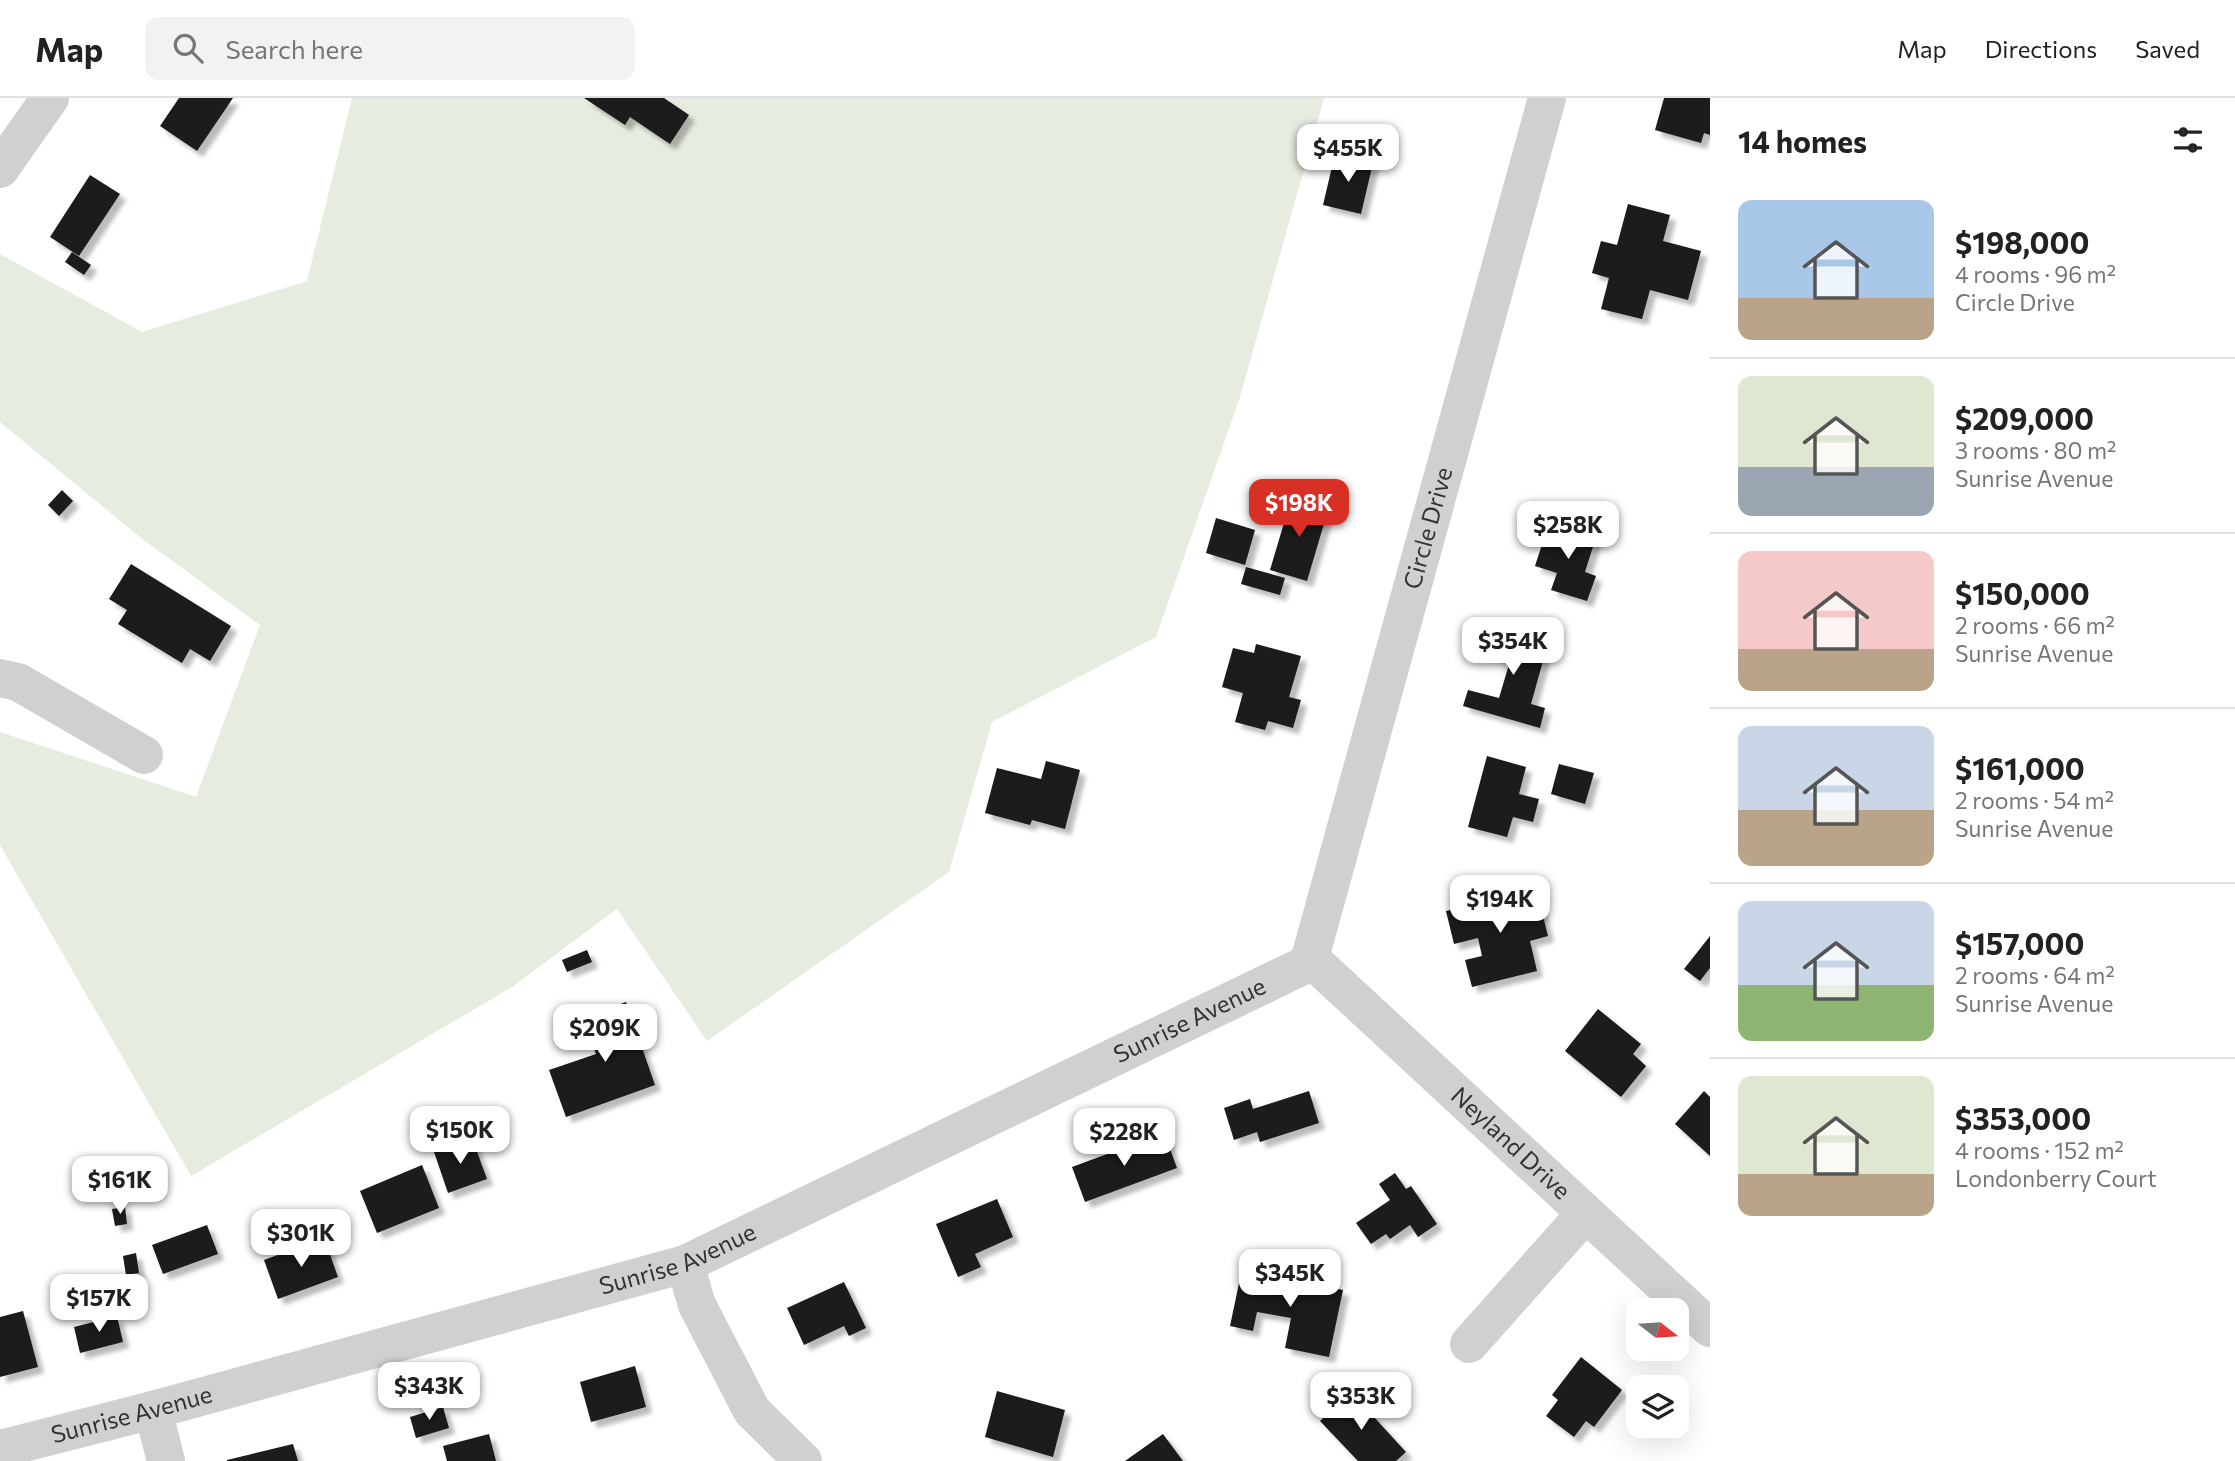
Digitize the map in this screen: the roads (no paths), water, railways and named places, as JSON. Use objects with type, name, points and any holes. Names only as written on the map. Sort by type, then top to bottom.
[{"type":"street","points":[[0,169],[50,98]]},
{"type":"street","name":"Circle Drive","points":[[1310,958],[1547,98]]},
{"type":"street","points":[[0,678],[18,682],[144,755]]},
{"type":"street","name":"Neyland Drive","points":[[1310,958],[1710,1328]]},
{"type":"street","name":"Sunrise Avenue","points":[[0,1449],[153,1410],[685,1264],[1303,966],[1310,958]]},
{"type":"street","points":[[1469,1344],[1585,1214]]},
{"type":"street","points":[[685,1264],[697,1305],[752,1411],[803,1461]]},
{"type":"street","points":[[153,1410],[166,1461]]}]
